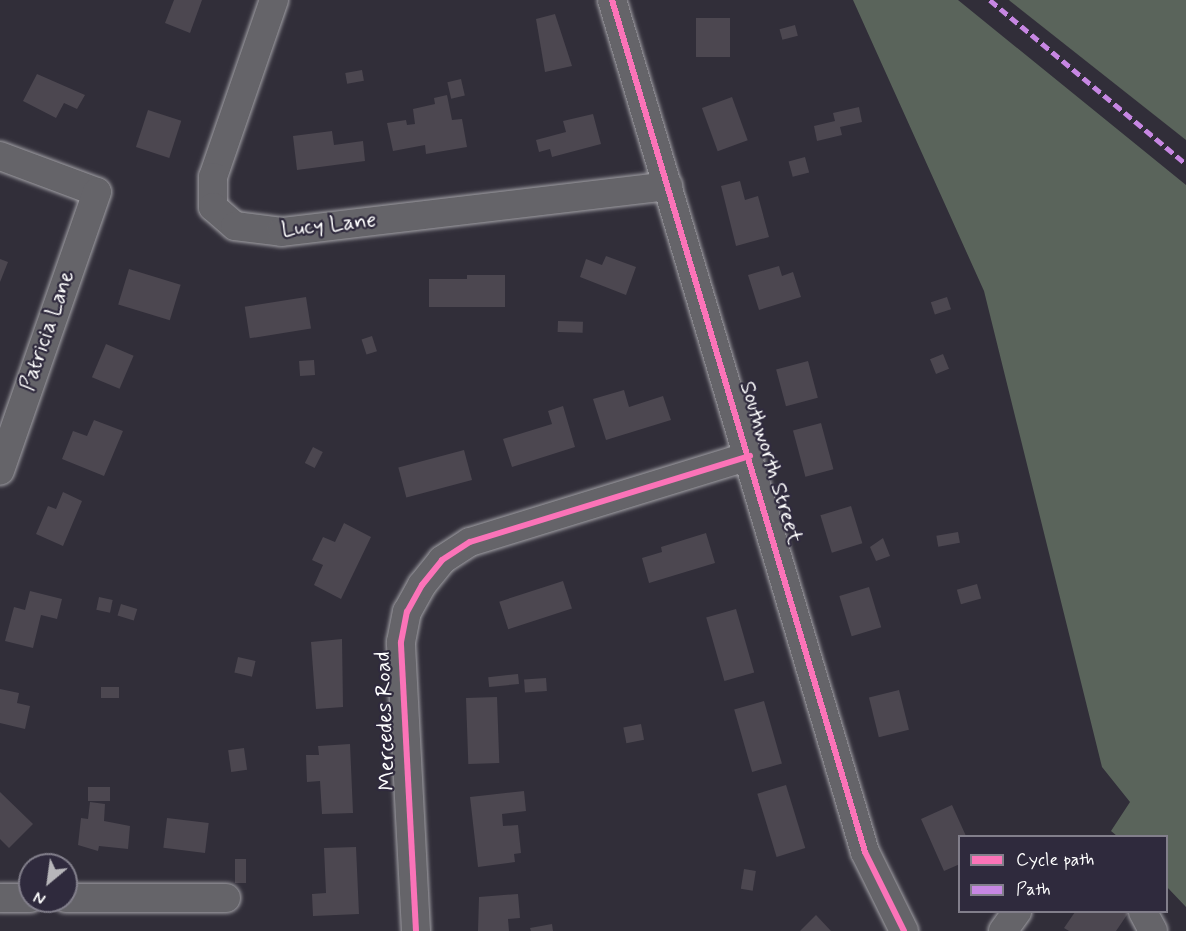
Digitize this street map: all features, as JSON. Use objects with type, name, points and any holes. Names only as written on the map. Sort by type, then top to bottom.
[{"type":"street","name":"Lucy Lane","points":[[274,0],[213,177],[213,207],[235,226],[282,232],[668,186]]},
{"type":"street","name":"Southworth Street","points":[[612,0],[750,456],[865,852],[904,931]]},
{"type":"street","name":"Patricia Lane","points":[[0,156],[97,192],[0,471]]},
{"type":"street","name":"Mercedes Road","points":[[416,931],[401,642],[407,612],[422,585],[442,560],[470,542],[750,456]]},
{"type":"street","points":[[0,898],[18,898]]},
{"type":"street","points":[[78,898],[226,898]]},
{"type":"street","points":[[1003,931],[1016,913]]},
{"type":"street","points":[[1144,913],[1153,931]]},
{"type":"shaded area","points":[[853,0],[958,0],[1186,185],[1186,907],[1168,888],[1168,835],[1116,835],[1111,831],[1130,802],[1102,767],[984,291]]},
{"type":"shaded area","points":[[1186,0],[1186,140],[1010,1]]},
{"type":"building","points":[[174,0],[202,0],[190,33],[165,23]]},
{"type":"building","points":[[555,14],[572,66],[545,72],[536,19]]},
{"type":"building","points":[[696,18],[730,18],[730,57],[696,57]]},
{"type":"building","points":[[795,25],[798,36],[782,40],[780,29]]},
{"type":"building","points":[[362,70],[364,81],[347,84],[345,73]]},
{"type":"building","points":[[37,74],[85,95],[77,109],[64,103],[56,118],[23,101]]},
{"type":"building","points":[[461,79],[465,96],[451,99],[447,82]]},
{"type":"building","points":[[447,95],[452,120],[462,119],[467,147],[426,154],[425,145],[393,151],[387,123],[406,120],[407,125],[415,124],[413,109],[435,104],[434,98]]},
{"type":"building","points":[[732,97],[748,140],[718,151],[702,108]]},
{"type":"building","points":[[859,107],[862,122],[840,127],[842,135],[817,141],[814,126],[835,121],[833,113]]},
{"type":"building","points":[[148,110],[181,121],[169,158],[136,147]]},
{"type":"building","points":[[593,114],[601,144],[552,157],[550,149],[539,152],[536,140],[566,132],[563,121]]},
{"type":"building","points":[[332,131],[334,145],[363,141],[365,161],[297,170],[293,136]]},
{"type":"building","points":[[805,157],[809,172],[793,177],[789,161]]},
{"type":"building","points":[[740,181],[745,200],[758,196],[769,237],[736,246],[721,186]]},
{"type":"building","points":[[606,256],[636,267],[626,295],[580,277],[586,259],[602,265]]},
{"type":"building","points":[[0,259],[8,262],[0,282]]},
{"type":"building","points":[[779,266],[782,276],[793,272],[801,297],[759,310],[748,275]]},
{"type":"building","points":[[129,269],[181,285],[170,320],[118,304]]},
{"type":"building","points":[[467,275],[505,275],[505,307],[429,307],[429,279],[467,279]]},
{"type":"building","points":[[306,297],[311,329],[250,338],[245,307]]},
{"type":"building","points":[[947,297],[951,309],[935,315],[931,302]]},
{"type":"building","points":[[558,321],[583,322],[583,333],[558,332]]},
{"type":"building","points":[[372,336],[377,351],[366,355],[362,339]]},
{"type":"building","points":[[106,344],[134,356],[120,389],[92,377]]},
{"type":"building","points":[[943,354],[949,369],[936,374],[930,359]]},
{"type":"building","points":[[314,360],[315,375],[300,376],[299,361]]},
{"type":"building","points":[[808,361],[818,398],[786,406],[776,370]]},
{"type":"building","points":[[624,390],[629,407],[663,396],[671,420],[606,440],[593,399]]},
{"type":"building","points":[[563,406],[575,447],[512,467],[503,439],[552,424],[548,411]]},
{"type":"building","points":[[94,420],[123,431],[104,476],[62,459],[73,431],[87,436]]},
{"type":"building","points":[[821,423],[833,469],[805,477],[793,431]]},
{"type":"building","points":[[313,447],[323,452],[315,468],[305,463]]},
{"type":"building","points":[[464,450],[472,480],[406,498],[398,468]]},
{"type":"building","points":[[63,492],[82,501],[63,546],[36,534],[48,506],[56,509]]},
{"type":"building","points":[[851,506],[862,543],[832,553],[820,515]]},
{"type":"building","points":[[344,523],[371,537],[341,599],[314,585],[323,565],[312,560],[323,537],[335,542]]},
{"type":"building","points":[[958,532],[960,543],[938,547],[936,536]]},
{"type":"building","points":[[706,533],[715,563],[649,583],[642,558],[662,552],[661,547]]},
{"type":"building","points":[[883,538],[890,556],[876,561],[870,547]]},
{"type":"building","points":[[563,581],[572,609],[508,629],[499,602]]},
{"type":"building","points":[[977,584],[981,598],[961,604],[957,590]]},
{"type":"building","points":[[869,587],[881,627],[852,636],[839,596]]},
{"type":"building","points":[[30,591],[62,599],[57,619],[41,615],[33,648],[5,641],[14,607],[25,610]]},
{"type":"building","points":[[99,597],[113,600],[110,613],[96,610]]},
{"type":"building","points":[[121,604],[137,609],[134,620],[117,615]]},
{"type":"building","points":[[736,609],[754,672],[724,681],[706,618]]},
{"type":"building","points":[[342,639],[343,707],[316,709],[311,642]]},
{"type":"building","points":[[238,657],[256,661],[252,677],[234,673]]},
{"type":"building","points":[[518,674],[519,684],[489,687],[488,677]]},
{"type":"building","points":[[546,678],[547,691],[525,693],[524,680]]},
{"type":"building","points":[[101,687],[119,687],[119,698],[101,698]]},
{"type":"building","points":[[0,689],[19,693],[17,703],[30,706],[25,729],[0,723]]},
{"type":"building","points":[[899,690],[909,730],[879,737],[869,697]]},
{"type":"building","points":[[497,697],[499,763],[468,764],[466,698]]},
{"type":"building","points":[[764,701],[782,763],[752,772],[734,710]]},
{"type":"building","points":[[641,724],[644,740],[626,743],[623,727]]},
{"type":"building","points":[[350,744],[353,813],[322,814],[320,781],[307,782],[306,755],[319,755],[318,746]]},
{"type":"building","points":[[244,748],[247,770],[231,772],[228,750]]},
{"type":"building","points":[[786,785],[805,848],[777,857],[757,794]]},
{"type":"building","points":[[88,787],[110,787],[110,801],[88,801]]},
{"type":"building","points":[[524,791],[526,811],[502,814],[503,826],[518,825],[521,853],[514,854],[515,862],[478,867],[470,797]]},
{"type":"building","points":[[0,792],[33,824],[9,848],[0,839]]},
{"type":"building","points":[[90,802],[105,804],[104,821],[130,826],[128,849],[99,846],[98,851],[78,845],[81,818],[88,819]]},
{"type":"building","points":[[952,805],[966,835],[958,835],[958,865],[944,871],[921,819]]},
{"type":"building","points":[[167,818],[209,823],[205,853],[163,848]]},
{"type":"building","points":[[356,847],[359,914],[313,916],[312,894],[326,893],[324,848]]},
{"type":"building","points":[[235,859],[246,859],[246,883],[235,883]]},
{"type":"building","points":[[744,869],[756,871],[753,891],[741,889]]},
{"type":"building","points":[[518,894],[520,918],[508,919],[509,931],[478,931],[479,897]]},
{"type":"building","points":[[1074,913],[1128,913],[1116,931],[1069,931],[1064,928]]},
{"type":"building","points":[[816,915],[831,931],[800,931]]},
{"type":"building","points":[[552,924],[553,931],[531,931],[530,928]]},
{"type":"marked path","points":[[990,0],[1186,164]]},
{"type":"cycle path","points":[[612,0],[865,852],[904,931]]},
{"type":"cycle path","points":[[416,931],[401,642],[407,612],[422,585],[442,560],[470,542],[750,456]]}]
